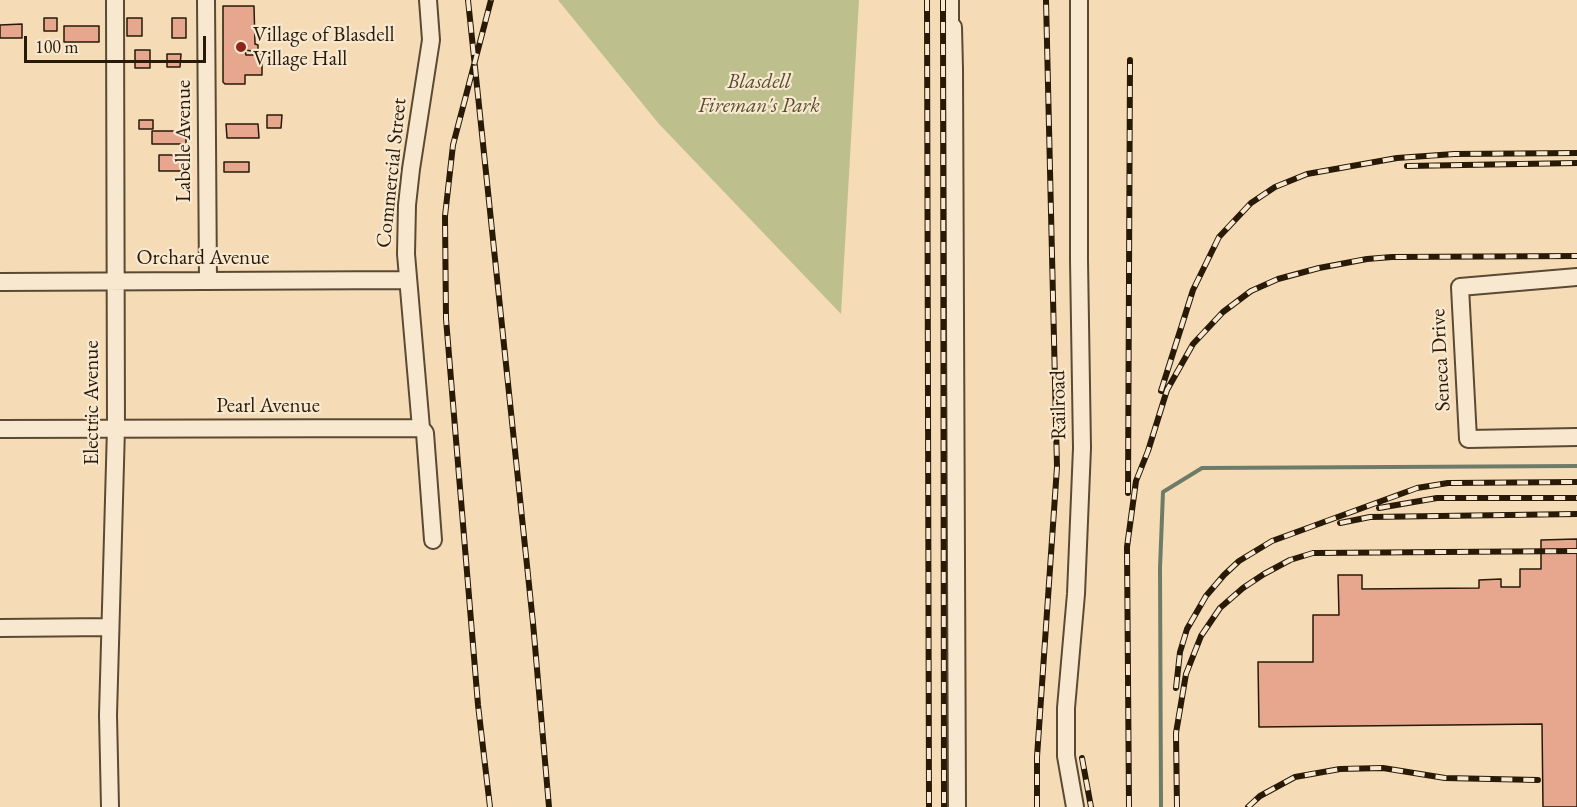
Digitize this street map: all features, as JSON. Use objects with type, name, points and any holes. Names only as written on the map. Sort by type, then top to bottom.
[{"type":"street","name":"Electric Avenue","points":[[110,807],[108,715],[116,428],[115,0]]},
{"type":"street","name":"Labelle Avenue","points":[[206,0],[208,281]]},
{"type":"street","name":"Commercial Street","points":[[421,428],[407,280],[407,205],[431,40],[428,0]]},
{"type":"street","points":[[950,0],[950,24],[953,27]]},
{"type":"street","points":[[957,807],[953,27],[959,0]]},
{"type":"street","name":"Railroad","points":[[1075,807],[1066,756],[1066,708],[1076,594],[1082,448],[1079,0]]},
{"type":"street","name":"Seneca Drive","points":[[1577,277],[1460,287],[1468,439],[1577,437]]},
{"type":"street","name":"Orchard Avenue","points":[[0,282],[407,280]]},
{"type":"street","points":[[421,428],[425,433],[433,540]]},
{"type":"street","name":"Pearl Avenue","points":[[0,429],[421,428]]},
{"type":"street","points":[[0,628],[110,627]]},
{"type":"green space","name":"Blasdell Fireman's Park","points":[[558,0],[859,0],[841,314],[659,124]]},
{"type":"building","name":"Village of Blasdell Village Hall","points":[[223,6],[254,6],[255,44],[258,45],[258,52],[245,50],[246,55],[262,55],[262,75],[245,75],[245,84],[225,84],[223,82]]},
{"type":"building","points":[[44,18],[57,18],[57,31],[44,31]]},
{"type":"building","points":[[127,18],[142,18],[142,36],[127,36]]},
{"type":"building","points":[[172,18],[186,18],[186,38],[172,38]]},
{"type":"building","points":[[22,24],[22,38],[0,38],[0,25]]},
{"type":"building","points":[[64,26],[99,26],[99,42],[64,42]]},
{"type":"building","points":[[135,50],[150,50],[150,68],[135,68]]},
{"type":"building","points":[[167,54],[181,54],[180,67],[167,67]]},
{"type":"building","points":[[267,115],[282,115],[281,128],[267,128]]},
{"type":"building","points":[[139,120],[153,120],[153,129],[139,129]]},
{"type":"building","points":[[226,124],[258,124],[259,138],[227,138]]},
{"type":"building","points":[[152,131],[186,131],[186,144],[152,144]]},
{"type":"building","points":[[159,155],[184,155],[184,171],[159,171]]},
{"type":"building","points":[[224,162],[249,162],[249,172],[224,172]]},
{"type":"building","points":[[1577,539],[1577,807],[1543,807],[1542,724],[1259,727],[1258,662],[1313,662],[1313,615],[1339,615],[1338,575],[1362,575],[1362,589],[1479,588],[1479,580],[1501,579],[1501,587],[1520,587],[1520,569],[1541,569],[1541,540]]},
{"type":"waterway","points":[[1161,807],[1160,568],[1163,492],[1202,468],[1577,466]]},
{"type":"railway","points":[[468,0],[533,623],[549,807]]},
{"type":"railway","points":[[490,807],[478,705],[446,319],[445,216],[453,145],[491,0]]},
{"type":"railway","points":[[927,0],[929,807]]},
{"type":"railway","points":[[943,0],[944,807]]},
{"type":"railway","points":[[1037,807],[1037,757],[1057,467],[1046,0]]},
{"type":"railway","points":[[1128,493],[1130,60]]},
{"type":"railway","points":[[1161,391],[1193,290],[1219,237],[1251,203],[1275,187],[1307,174],[1397,158],[1454,154],[1577,153]]},
{"type":"railway","points":[[1407,166],[1577,163]]},
{"type":"railway","points":[[1129,807],[1127,547],[1136,481],[1167,390],[1193,344],[1223,312],[1251,291],[1278,279],[1319,268],[1392,257],[1577,256]]},
{"type":"railway","points":[[1176,688],[1180,652],[1187,629],[1206,596],[1239,561],[1272,541],[1417,488],[1448,483],[1577,482]]},
{"type":"railway","points":[[1379,508],[1437,498],[1577,498]]},
{"type":"railway","points":[[1340,523],[1370,517],[1577,514]]},
{"type":"railway","points":[[1177,807],[1176,733],[1186,674],[1201,636],[1220,608],[1264,574],[1290,560],[1313,553],[1577,551]]},
{"type":"railway","points":[[1082,758],[1091,807]]},
{"type":"railway","points":[[1248,807],[1260,796],[1295,777],[1340,769],[1383,768],[1445,778],[1538,780]]},
{"type":"place","name":"Village of Blasdell Village Hall","points":[[241,47]]}]
